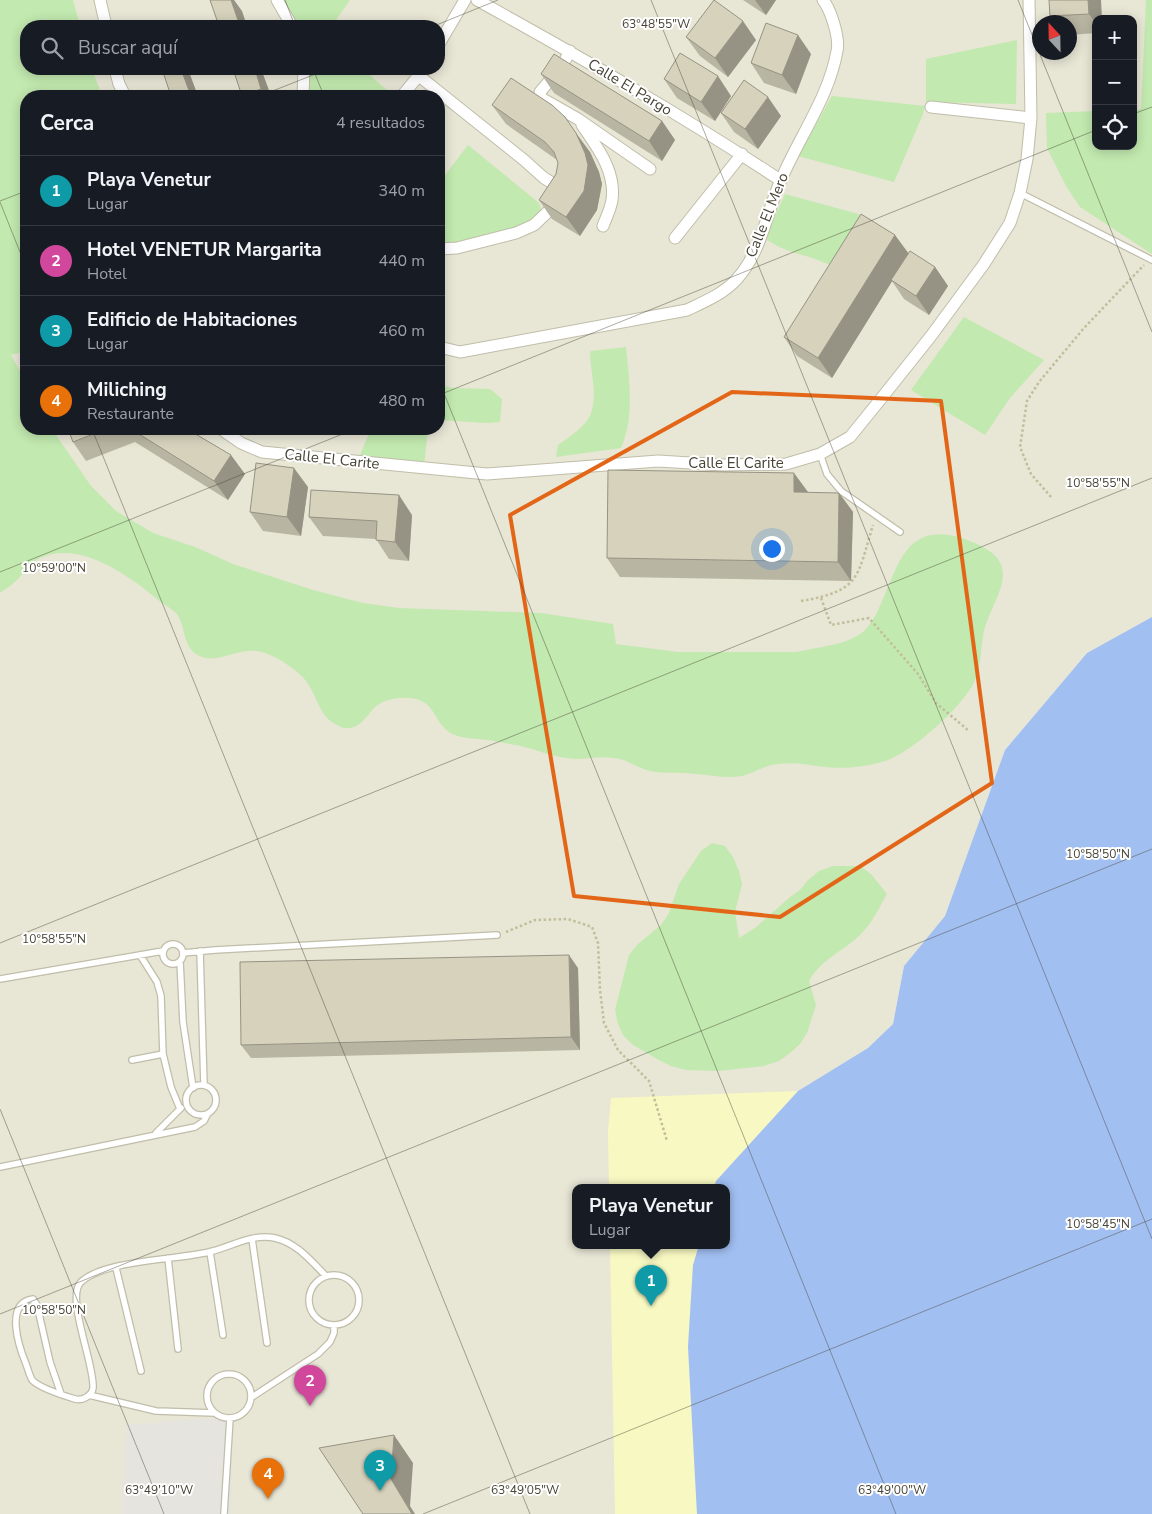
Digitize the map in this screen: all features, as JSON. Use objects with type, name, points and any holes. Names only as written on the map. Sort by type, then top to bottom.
[{"type":"street","points":[[100,0],[105,20]]},
{"type":"street","points":[[277,0],[289,20]]},
{"type":"street","points":[[445,34],[465,0]]},
{"type":"street","name":"Calle El Pargo","points":[[477,0],[570,51],[742,154],[780,180]]},
{"type":"street","name":"Calle El Mero","points":[[445,348],[460,352],[688,310],[719,294],[736,280],[751,258],[764,230],[780,180],[812,118],[829,79],[838,49],[834,26],[823,0]]},
{"type":"street","name":"Calle El Carite","points":[[230,435],[241,443],[262,452],[487,474],[658,461],[723,465],[786,464],[820,454],[850,437],[932,336],[984,264],[1010,223],[1020,193],[1027,159],[1031,118],[1029,0]]},
{"type":"street","points":[[570,51],[562,66],[540,92],[541,98],[578,119],[650,168]]},
{"type":"street","points":[[117,75],[122,90]]},
{"type":"street","points":[[304,75],[304,90]]},
{"type":"street","points":[[407,90],[420,75]]},
{"type":"street","points":[[425,75],[443,90]]},
{"type":"street","points":[[445,92],[544,178],[554,184],[558,193],[556,204],[534,225],[516,233],[457,248],[445,249]]},
{"type":"street","points":[[931,107],[1031,118]]},
{"type":"street","points":[[578,119],[600,152],[610,174],[612,202],[603,226]]},
{"type":"street","points":[[676,238],[742,154]]},
{"type":"lane","points":[[1020,193],[1151,259]]},
{"type":"lane","points":[[820,454],[827,474],[841,491],[900,532]]},
{"type":"lane","points":[[183,953],[497,935]]},
{"type":"lane","points":[[0,980],[163,951],[165,947],[174,944],[178,945],[183,953]]},
{"type":"lane","points":[[163,951],[164,960],[172,964],[180,961]]},
{"type":"lane","points":[[200,951],[204,1085]]},
{"type":"lane","points":[[183,953],[180,961],[183,1022],[193,1088]]},
{"type":"lane","points":[[140,955],[158,982],[161,996],[163,1054],[171,1087],[180,1109]]},
{"type":"lane","points":[[132,1060],[163,1054]]},
{"type":"lane","points":[[154,1134],[180,1109],[188,1092],[193,1088],[204,1085],[213,1091],[217,1101],[215,1106],[206,1114],[200,1116],[190,1110],[186,1098]]},
{"type":"lane","points":[[0,1168],[154,1134],[195,1127],[204,1120],[206,1114]]},
{"type":"lane","points":[[61,1394],[50,1362],[37,1305],[33,1299],[28,1300],[18,1307],[15,1315],[19,1348],[33,1381],[61,1394],[76,1400],[89,1395],[93,1387],[76,1302],[78,1285],[87,1277],[116,1268],[210,1252],[252,1239],[267,1237],[278,1239],[298,1248],[326,1276]]},
{"type":"lane","points":[[252,1239],[267,1343]]},
{"type":"lane","points":[[210,1252],[223,1335]]},
{"type":"lane","points":[[168,1258],[178,1348]]},
{"type":"lane","points":[[116,1268],[141,1371]]},
{"type":"lane","points":[[339,1275],[348,1279],[356,1287],[359,1306],[352,1318],[347,1322],[334,1325],[324,1324],[318,1320],[312,1313],[308,1302],[310,1291],[316,1282],[326,1276],[339,1275]]},
{"type":"lane","points":[[252,1397],[318,1354],[330,1342],[334,1332],[334,1325]]},
{"type":"lane","points":[[89,1395],[156,1411],[215,1413],[230,1418],[238,1417],[250,1405],[252,1397],[249,1385],[242,1378],[234,1374],[223,1375],[212,1382],[208,1401],[215,1413]]},
{"type":"lane","points":[[224,1514],[230,1418]]},
{"type":"path","points":[[1051,497],[1031,474],[1020,447],[1027,401],[1039,382],[1097,313],[1151,259]]},
{"type":"path","points":[[801,601],[821,598],[846,588],[858,574],[876,516]]},
{"type":"path","points":[[821,598],[831,625],[869,618],[918,674],[936,703],[969,731]]},
{"type":"path","points":[[497,935],[535,920],[568,920],[592,927],[598,943],[604,1024],[618,1050],[649,1081],[668,1141]]},
{"type":"highlighted area","points":[[732,392],[941,401],[992,783],[780,917],[574,896],[510,515]]},
{"type":"shaded area","points":[[0,0],[1152,0],[1152,617],[1087,653],[1005,750],[945,916],[904,966],[893,1024],[868,1048],[798,1091],[715,1184],[572,1184],[572,1249],[698,1249],[693,1265],[688,1347],[697,1514],[0,1514]]},
{"type":"shaded area","points":[[0,0],[73,0],[78,20],[20,20],[20,75],[94,75],[100,90],[20,90],[20,353],[11,355],[20,371],[20,435],[56,435],[91,486],[116,511],[153,533],[195,547],[233,564],[313,590],[363,603],[399,608],[541,613],[613,624],[616,644],[678,652],[797,652],[849,640],[863,632],[872,621],[899,562],[908,549],[918,540],[932,535],[955,536],[977,544],[991,552],[999,561],[1003,571],[999,591],[985,627],[975,680],[949,715],[909,748],[885,761],[863,766],[839,768],[778,764],[742,776],[731,777],[656,772],[645,770],[619,759],[604,757],[568,758],[516,745],[466,738],[448,731],[426,704],[410,698],[396,698],[382,702],[358,725],[342,728],[327,718],[307,682],[285,663],[274,656],[254,651],[215,658],[202,657],[196,654],[188,645],[179,618],[174,611],[118,571],[87,557],[71,553],[55,554],[40,558],[30,565],[14,583],[0,593]]},
{"type":"shaded area","points":[[276,0],[350,0],[336,20],[290,20]]},
{"type":"shaded area","points":[[1146,0],[1152,0],[1152,254],[1080,207],[1066,186],[1047,148],[1046,113],[1092,111],[1092,150],[1137,150],[1137,110],[1141,109]]},
{"type":"shaded area","points":[[1017,40],[1016,104],[926,102],[926,59]]},
{"type":"shaded area","points":[[308,75],[370,75],[387,90],[310,90]]},
{"type":"shaded area","points":[[832,96],[925,106],[894,182],[798,156]]},
{"type":"shaded area","points":[[468,145],[539,203],[541,209],[540,217],[525,226],[449,247],[445,245],[445,175]]},
{"type":"shaded area","points":[[785,194],[871,219],[840,269],[784,249],[765,238]]},
{"type":"shaded area","points":[[964,317],[1044,360],[1010,398],[985,435],[911,390]]},
{"type":"shaded area","points":[[626,347],[630,411],[621,448],[556,457],[558,445],[581,427],[591,413],[594,390],[590,351]]},
{"type":"shaded area","points":[[445,386],[490,389],[502,399],[500,422],[445,420]]},
{"type":"shaded area","points":[[368,435],[427,435],[424,466],[358,460]]},
{"type":"shaded area","points":[[712,843],[725,846],[733,857],[739,871],[742,884],[735,912],[739,938],[755,928],[800,890],[819,871],[833,866],[860,866],[871,874],[887,894],[865,930],[826,961],[809,981],[816,1005],[807,1033],[800,1044],[779,1061],[764,1066],[718,1071],[686,1070],[671,1066],[633,1045],[623,1035],[618,1024],[615,1010],[629,955],[638,944],[661,925],[669,913],[679,884],[701,851]]},
{"type":"shaded area","points":[[233,1416],[231,1514],[122,1514],[126,1425]]},
{"type":"sand","points":[[798,1091],[715,1184],[609,1184],[608,1132],[611,1098]]},
{"type":"sand","points":[[610,1249],[698,1249],[693,1265],[688,1347],[697,1514],[615,1514]]},
{"type":"water","points":[[1152,617],[1152,1514],[697,1514],[688,1347],[693,1265],[698,1249],[730,1249],[730,1184],[715,1184],[716,1181],[798,1091],[868,1048],[893,1024],[904,966],[945,916],[1005,750],[1087,653]]},
{"type":"building","points":[[210,0],[231,0],[238,20],[217,20]]},
{"type":"building","points":[[714,0],[743,21],[715,58],[686,37]]},
{"type":"building","points":[[1049,0],[1088,0],[1089,14],[1050,15]]},
{"type":"building","points":[[766,23],[798,35],[782,75],[751,63]]},
{"type":"building","points":[[680,53],[718,76],[701,102],[664,79]]},
{"type":"building","points":[[554,54],[662,121],[649,141],[541,74]]},
{"type":"building","points":[[164,75],[183,75],[189,90],[169,90]]},
{"type":"building","points":[[235,75],[257,75],[261,89],[240,90]]},
{"type":"building","points":[[511,78],[552,105],[565,117],[576,133],[585,153],[588,165],[584,191],[566,217],[539,200],[556,174],[558,163],[554,152],[545,142],[492,105]]},
{"type":"building","points":[[744,80],[768,97],[745,129],[721,113]]},
{"type":"building","points":[[861,214],[895,235],[818,358],[784,337]]},
{"type":"building","points":[[910,251],[935,267],[916,296],[891,280]]},
{"type":"building","points":[[70,435],[91,435],[73,442]]},
{"type":"building","points":[[141,435],[197,435],[231,455],[214,481]]},
{"type":"building","points":[[256,463],[294,468],[287,517],[250,512]]},
{"type":"building","points":[[608,470],[794,473],[794,492],[839,493],[838,562],[607,558]]},
{"type":"building","points":[[311,490],[399,495],[395,542],[376,540],[377,521],[309,517]]},
{"type":"building","points":[[569,955],[571,1037],[241,1045],[240,962]]},
{"type":"building","points":[[394,1435],[391,1479],[412,1514],[363,1514],[319,1448]]},
{"type":"place","name":"Playa Venetur","points":[[651,1306]]},
{"type":"place","name":"Hotel VENETUR Margarita","points":[[310,1406]]},
{"type":"place","name":"Edificio de Habitaciones","points":[[380,1491]]},
{"type":"place","name":"Miliching","points":[[268,1499]]}]
